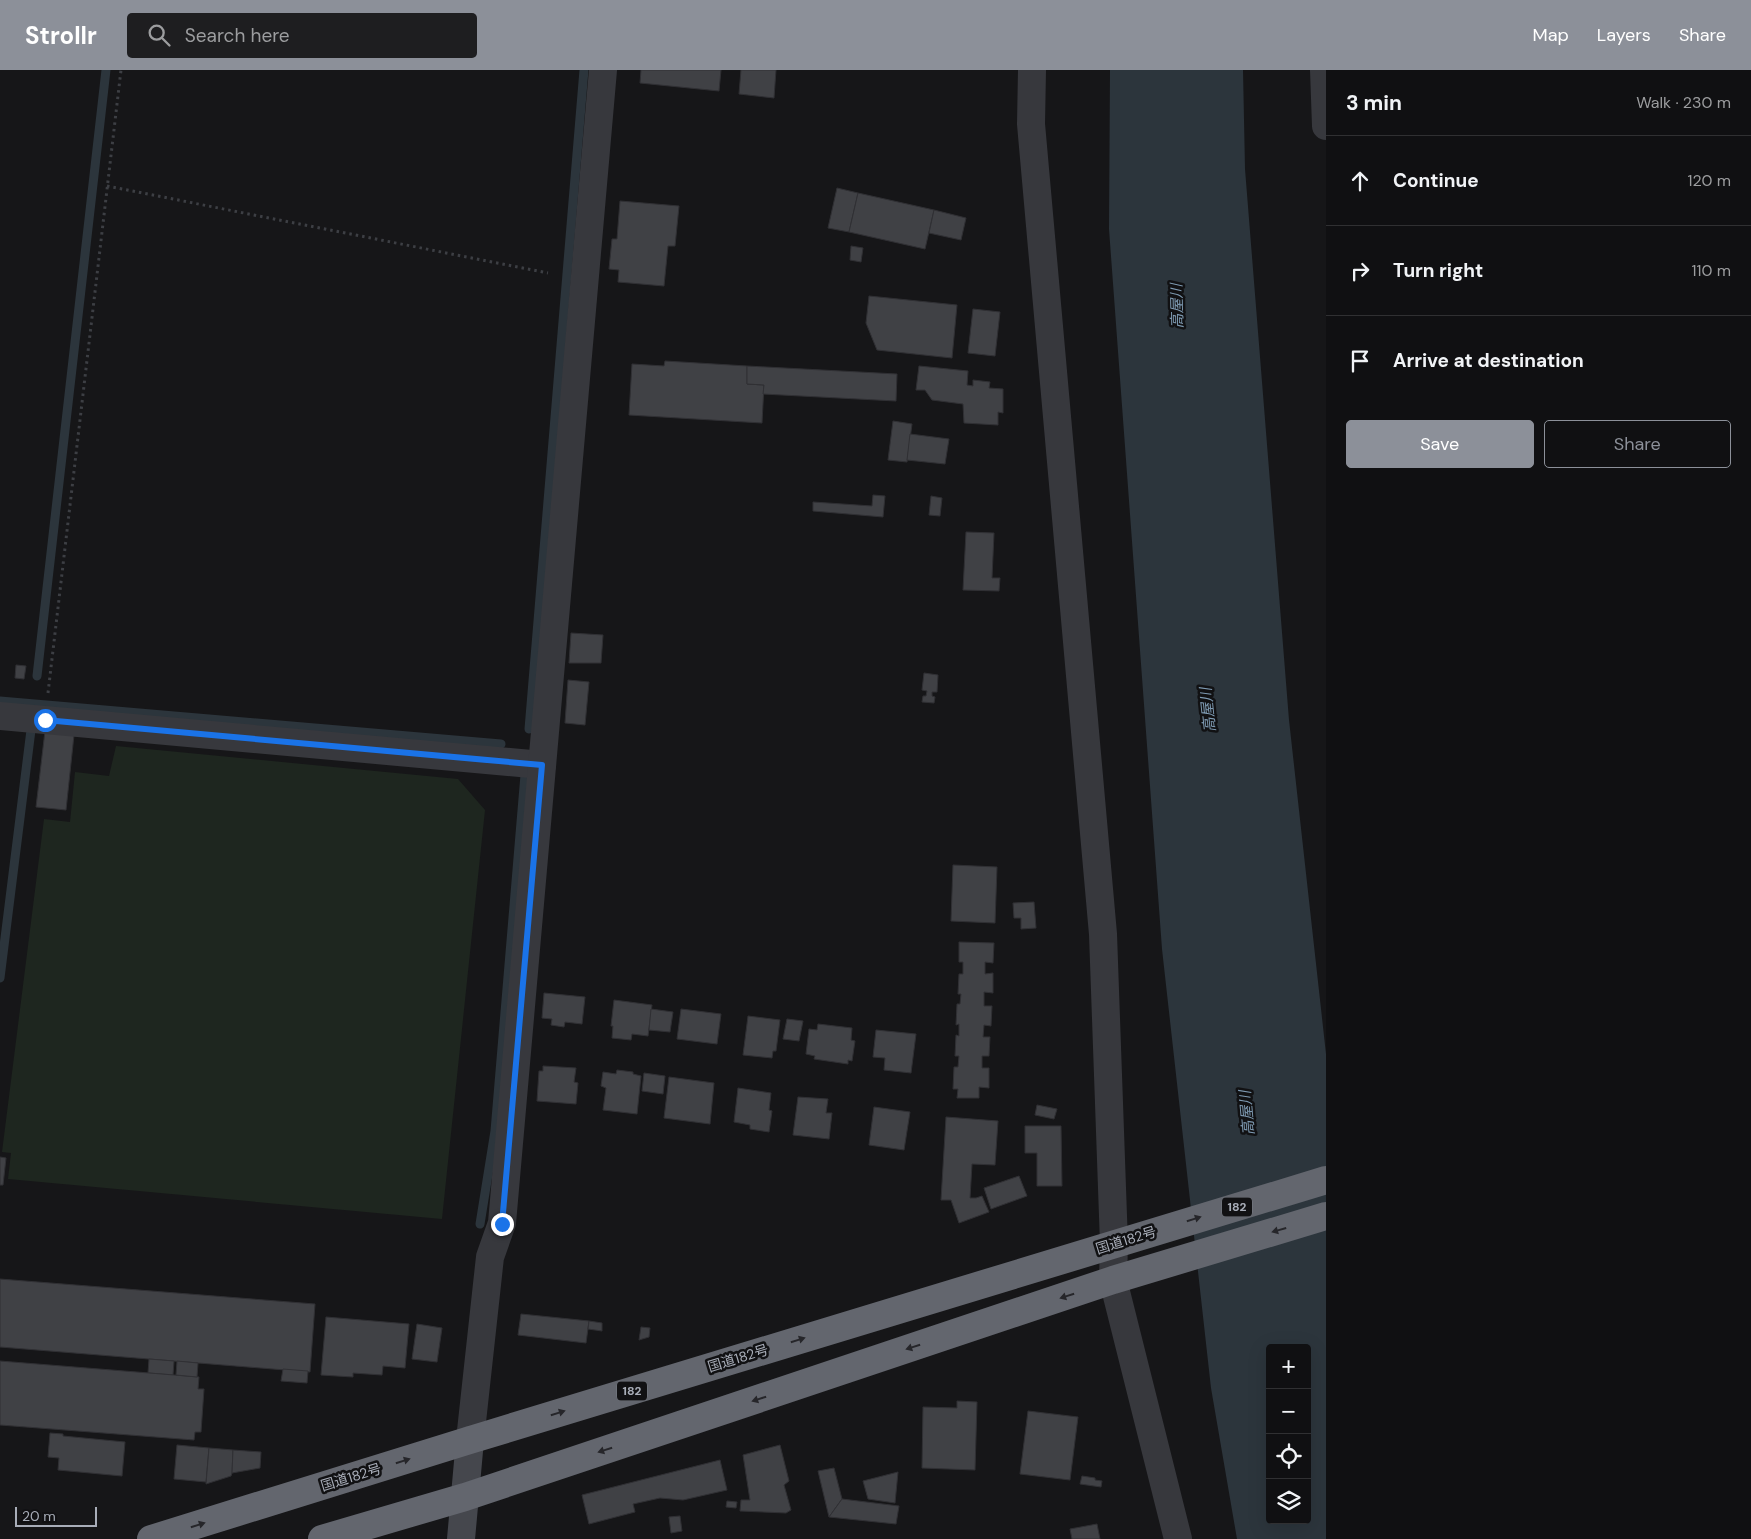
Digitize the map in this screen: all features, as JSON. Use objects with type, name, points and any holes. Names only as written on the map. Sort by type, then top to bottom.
[{"type":"highway","name":"国道182号","points":[[151,1539],[1326,1180]]},
{"type":"highway","points":[[322,1539],[465,1497],[1150,1268],[1326,1216]]},
{"type":"street","points":[[461,1539],[490,1256],[502,1224],[603,70]]},
{"type":"street","points":[[1032,70],[1031,124],[1103,934],[1114,1244],[1113,1280],[1178,1539]]},
{"type":"street","points":[[1324,70],[1326,126]]},
{"type":"street","points":[[0,716],[542,765]]},
{"type":"path","points":[[48,696],[120,70]]},
{"type":"path","points":[[107,186],[548,273]]},
{"type":"shaded area","points":[[116,746],[458,779],[485,810],[442,1219],[8,1179],[11,1153],[2,1152],[44,819],[70,822],[75,772],[109,776]]},
{"type":"water","name":"高屋川","points":[[1110,70],[1243,70],[1245,169],[1289,720],[1326,1054],[1326,1539],[1237,1539],[1211,1388],[1162,949],[1109,229]]},
{"type":"building","points":[[641,70],[721,70],[719,91],[640,83]]},
{"type":"building","points":[[741,70],[776,70],[774,98],[739,94]]},
{"type":"building","points":[[837,188],[858,193],[849,232],[828,228]]},
{"type":"building","points":[[858,193],[934,210],[925,249],[849,232]]},
{"type":"building","points":[[620,201],[679,206],[675,246],[668,246],[664,286],[618,282],[619,270],[609,269],[612,239],[617,239]]},
{"type":"building","points":[[934,210],[966,218],[961,240],[929,233]]},
{"type":"building","points":[[851,246],[863,248],[861,262],[850,260]]},
{"type":"building","points":[[869,296],[957,305],[952,358],[877,350],[866,323]]},
{"type":"building","points":[[973,309],[1000,312],[995,356],[968,353]]},
{"type":"building","points":[[665,361],[747,366],[747,384],[764,385],[762,423],[629,415],[632,364],[664,366]]},
{"type":"building","points":[[747,366],[897,374],[896,401],[763,394],[764,385],[747,384]]},
{"type":"building","points":[[919,366],[968,371],[967,385],[973,386],[973,380],[990,382],[989,388],[1003,389],[1003,413],[998,412],[998,425],[964,423],[963,404],[932,400],[925,390],[916,390]]},
{"type":"building","points":[[893,421],[912,424],[907,462],[888,460]]},
{"type":"building","points":[[910,434],[949,439],[945,464],[907,460]]},
{"type":"building","points":[[873,495],[885,496],[883,517],[813,511],[813,502],[872,506]]},
{"type":"building","points":[[931,496],[942,498],[940,516],[929,515]]},
{"type":"building","points":[[966,532],[994,533],[992,578],[1000,578],[999,591],[963,590]]},
{"type":"building","points":[[571,633],[603,635],[601,663],[569,663]]},
{"type":"building","points":[[16,665],[26,666],[24,679],[15,678]]},
{"type":"building","points":[[924,673],[938,675],[937,692],[932,692],[932,696],[935,697],[934,703],[922,702],[923,696],[926,696],[927,691],[922,690]]},
{"type":"building","points":[[568,680],[589,682],[585,725],[565,723]]},
{"type":"building","points":[[45,731],[74,735],[66,810],[36,807]]},
{"type":"building","points":[[953,865],[997,867],[995,923],[951,921]]},
{"type":"building","points":[[1034,902],[1036,928],[1021,929],[1021,918],[1014,918],[1013,903]]},
{"type":"building","points":[[959,942],[994,943],[993,963],[985,962],[985,974],[993,973],[993,993],[984,992],[984,1006],[992,1006],[991,1026],[984,1025],[983,1037],[990,1037],[989,1056],[982,1056],[982,1068],[989,1068],[989,1088],[979,1087],[979,1098],[957,1098],[958,1089],[953,1089],[954,1067],[958,1067],[959,1056],[955,1056],[956,1035],[959,1036],[959,1024],[956,1025],[957,1004],[960,1004],[961,994],[958,994],[959,974],[963,974],[963,962],[959,962]]},
{"type":"building","points":[[544,993],[585,997],[582,1024],[565,1022],[564,1027],[551,1025],[552,1019],[542,1018]]},
{"type":"building","points":[[614,1000],[652,1005],[648,1036],[632,1034],[631,1040],[612,1038],[613,1026],[611,1026]]},
{"type":"building","points":[[651,1009],[673,1012],[670,1032],[649,1030]]},
{"type":"building","points":[[681,1009],[721,1014],[717,1044],[677,1039]]},
{"type":"building","points":[[748,1016],[780,1020],[776,1051],[773,1051],[772,1058],[743,1055]]},
{"type":"building","points":[[787,1019],[803,1021],[799,1041],[783,1039]]},
{"type":"building","points":[[818,1024],[852,1028],[851,1040],[855,1041],[852,1061],[848,1060],[848,1064],[814,1059],[815,1056],[806,1054],[809,1029],[817,1030]]},
{"type":"building","points":[[876,1030],[916,1034],[911,1073],[884,1070],[885,1058],[873,1057]]},
{"type":"building","points":[[543,1066],[576,1068],[574,1082],[578,1083],[576,1104],[537,1101],[539,1071],[543,1071]]},
{"type":"building","points":[[617,1070],[633,1072],[633,1074],[641,1076],[637,1114],[603,1110],[606,1088],[601,1086],[603,1072],[616,1074]]},
{"type":"building","points":[[644,1073],[665,1076],[663,1094],[642,1091]]},
{"type":"building","points":[[669,1077],[714,1083],[710,1124],[664,1118]]},
{"type":"building","points":[[738,1088],[771,1093],[769,1110],[772,1111],[769,1132],[750,1129],[750,1125],[734,1122]]},
{"type":"building","points":[[798,1097],[828,1099],[826,1113],[832,1113],[829,1139],[793,1135]]},
{"type":"building","points":[[1037,1105],[1057,1109],[1054,1119],[1035,1115]]},
{"type":"building","points":[[874,1107],[910,1112],[904,1150],[869,1145]]},
{"type":"building","points":[[946,1117],[998,1121],[995,1165],[972,1164],[970,1198],[982,1196],[989,1212],[959,1223],[951,1200],[941,1200]]},
{"type":"building","points":[[1025,1126],[1061,1126],[1062,1186],[1037,1186],[1037,1153],[1025,1153]]},
{"type":"building","points":[[0,1157],[6,1158],[3,1185],[0,1185]]},
{"type":"building","points":[[1019,1176],[1027,1196],[991,1209],[984,1188]]},
{"type":"building","points":[[0,1279],[315,1304],[310,1372],[0,1347]]},
{"type":"building","points":[[521,1314],[589,1321],[586,1343],[518,1335]]},
{"type":"building","points":[[326,1317],[409,1324],[405,1368],[383,1366],[382,1375],[353,1373],[353,1377],[321,1375]]},
{"type":"building","points":[[589,1321],[602,1323],[602,1331],[588,1329]]},
{"type":"building","points":[[417,1324],[442,1328],[437,1362],[412,1359]]},
{"type":"building","points":[[641,1327],[650,1328],[649,1337],[639,1340]]},
{"type":"building","points":[[149,1359],[174,1361],[173,1375],[148,1373]]},
{"type":"building","points":[[0,1361],[199,1377],[198,1389],[204,1389],[201,1432],[195,1432],[194,1440],[0,1425]]},
{"type":"building","points":[[177,1361],[198,1363],[197,1377],[176,1375]]},
{"type":"building","points":[[283,1369],[308,1371],[307,1383],[281,1381]]},
{"type":"building","points":[[957,1401],[977,1402],[975,1470],[922,1468],[923,1407],[957,1408]]},
{"type":"building","points":[[1028,1411],[1078,1417],[1070,1480],[1020,1474]]},
{"type":"building","points":[[50,1433],[125,1442],[122,1476],[58,1470],[59,1458],[48,1457]]},
{"type":"building","points":[[177,1445],[209,1448],[206,1482],[174,1479]]},
{"type":"building","points":[[780,1445],[789,1481],[784,1485],[791,1510],[786,1513],[740,1511],[741,1500],[750,1500],[743,1455]]},
{"type":"building","points":[[209,1448],[233,1450],[232,1473],[231,1476],[206,1484]]},
{"type":"building","points":[[233,1450],[261,1452],[260,1468],[232,1473]]},
{"type":"building","points":[[720,1460],[727,1490],[683,1500],[660,1498],[633,1504],[635,1512],[589,1524],[582,1495]]},
{"type":"building","points":[[834,1468],[842,1499],[829,1517],[818,1471]]},
{"type":"building","points":[[898,1472],[895,1503],[868,1499],[863,1481]]},
{"type":"building","points":[[1082,1476],[1102,1481],[1101,1487],[1080,1484]]},
{"type":"building","points":[[842,1499],[899,1506],[896,1524],[829,1517]]},
{"type":"building","points":[[727,1501],[737,1502],[736,1508],[726,1507]]},
{"type":"building","points":[[680,1516],[682,1531],[671,1533],[669,1517]]},
{"type":"building","points":[[1097,1524],[1100,1539],[1072,1539],[1070,1529]]},
{"type":"waterway","points":[[37,676],[106,70]]},
{"type":"waterway","points":[[529,729],[584,70]]},
{"type":"waterway","points":[[0,701],[501,744]]},
{"type":"waterway","points":[[0,978],[31,730]]},
{"type":"waterway","points":[[480,1224],[495,1131],[525,775]]},
{"type":"route","points":[[45,720],[542,765],[502,1224]]}]
